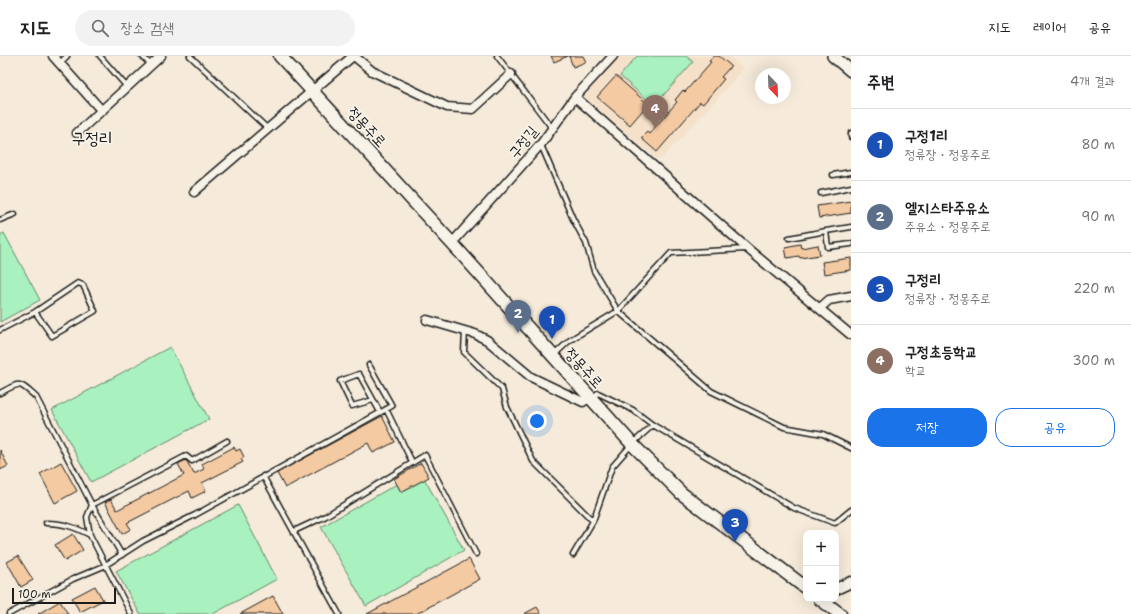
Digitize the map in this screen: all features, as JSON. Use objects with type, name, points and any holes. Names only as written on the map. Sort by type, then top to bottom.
[{"type":"main road","name":"정몽주로","points":[[280,56],[452,243],[589,398],[632,444],[681,493],[803,586]]},
{"type":"main road","points":[[833,56],[851,71]]},
{"type":"main road","points":[[824,602],[840,614]]},
{"type":"street","points":[[53,56],[102,111]]},
{"type":"street","points":[[77,133],[161,56]]},
{"type":"street","points":[[194,192],[313,92],[353,56],[372,71],[446,107],[473,109],[511,74]]},
{"type":"street","name":"구정길","points":[[452,243],[541,144],[575,97],[613,56]]},
{"type":"street","points":[[575,97],[748,249],[851,335]]},
{"type":"street","points":[[820,308],[829,300],[851,296]]},
{"type":"street","points":[[427,320],[465,331],[487,340],[531,377],[583,402],[589,398]]},
{"type":"street","points":[[839,588],[851,582]]},
{"type":"lane","points":[[59,63],[67,56]]},
{"type":"lane","points":[[100,56],[128,87]]},
{"type":"lane","points":[[142,56],[151,66]]},
{"type":"lane","points":[[190,56],[268,130]]},
{"type":"lane","points":[[497,56],[552,128]]},
{"type":"lane","points":[[541,144],[573,220],[586,243],[594,271],[618,311],[711,391],[784,427],[823,434],[851,448]]},
{"type":"lane","points":[[833,175],[851,172]]},
{"type":"lane","points":[[821,192],[851,188]]},
{"type":"lane","points":[[0,220],[15,214]]},
{"type":"lane","points":[[789,238],[851,226]]},
{"type":"lane","points":[[826,232],[828,247],[851,244]]},
{"type":"lane","points":[[552,356],[570,340],[618,311],[671,253],[748,249]]},
{"type":"lane","points":[[0,330],[35,312],[78,284],[83,285],[95,311],[52,336],[35,312]]},
{"type":"lane","points":[[465,331],[464,352],[502,390],[507,407],[533,461],[593,521]]},
{"type":"lane","points":[[9,614],[73,580],[104,566],[143,541],[195,515],[263,476],[392,406],[369,365]]},
{"type":"lane","points":[[373,400],[352,406],[340,381],[359,374],[380,412]]},
{"type":"lane","points":[[0,393],[18,384],[22,384],[36,397],[92,505],[122,554]]},
{"type":"lane","points":[[589,398],[598,393],[633,410],[653,426],[794,508],[834,523],[851,510]]},
{"type":"lane","points":[[386,409],[412,462]]},
{"type":"lane","points":[[573,555],[593,521],[612,466],[632,444],[653,426]]},
{"type":"lane","points":[[131,614],[104,566],[90,535],[86,517],[92,505],[186,456],[192,461],[227,441]]},
{"type":"lane","points":[[294,531],[324,517],[425,455],[476,554]]},
{"type":"lane","points":[[263,476],[339,614]]},
{"type":"lane","points":[[46,523],[59,523],[77,528],[90,535]]},
{"type":"shaded area","points":[[620,56],[729,56],[744,69],[662,159],[655,158],[586,98],[587,92]]},
{"type":"green space","points":[[637,56],[686,56],[693,62],[654,106],[620,76]]},
{"type":"green space","points":[[4,233],[40,300],[0,322],[0,235]]},
{"type":"green space","points":[[170,347],[209,419],[91,482],[52,410]]},
{"type":"green space","points":[[420,471],[464,550],[366,606],[321,527]]},
{"type":"green space","points":[[238,505],[277,579],[213,614],[140,614],[116,571]]},
{"type":"building","points":[[551,56],[568,56],[554,62]]},
{"type":"building","points":[[569,56],[583,56],[586,62],[573,67]]},
{"type":"building","points":[[713,56],[719,56],[731,66],[721,77],[724,79],[703,104],[700,102],[657,152],[641,138],[647,132],[649,134],[677,102],[675,100],[683,90],[685,92],[711,62],[709,61]]},
{"type":"building","points":[[616,76],[648,104],[630,125],[597,97]]},
{"type":"building","points":[[851,201],[851,213],[819,218],[817,206]]},
{"type":"building","points":[[800,244],[801,248],[818,245],[820,255],[787,258],[785,247]]},
{"type":"building","points":[[851,258],[851,270],[824,274],[822,262]]},
{"type":"building","points":[[382,416],[395,442],[373,453],[368,443],[285,488],[277,473]]},
{"type":"building","points":[[234,447],[236,451],[240,449],[244,457],[241,459],[243,462],[202,483],[206,491],[192,498],[189,491],[127,523],[131,529],[122,534],[105,502],[111,499],[117,510],[184,475],[178,464],[186,460],[194,474],[204,469],[202,464]]},
{"type":"building","points":[[0,450],[8,466],[0,470]]},
{"type":"building","points":[[61,462],[77,491],[55,503],[40,474]]},
{"type":"building","points":[[421,463],[429,477],[401,492],[394,479]]},
{"type":"building","points":[[73,534],[83,550],[65,561],[55,545]]},
{"type":"building","points":[[18,556],[33,580],[21,587],[7,562]]},
{"type":"building","points":[[469,559],[480,579],[416,614],[367,614]]},
{"type":"building","points":[[95,586],[103,600],[80,612],[72,598]]},
{"type":"building","points":[[273,596],[283,614],[240,614]]},
{"type":"building","points":[[60,601],[68,614],[38,614]]},
{"type":"building","points":[[537,607],[541,614],[524,614]]},
{"type":"place","name":"구정초등학교","points":[[655,128]]},
{"type":"place","name":"엘지스타주유소","points":[[518,333]]},
{"type":"place","name":"구정1리","points":[[552,339]]},
{"type":"place","name":"구정리","points":[[735,542]]},
{"type":"district","name":"구정리","points":[[92,138]]}]
